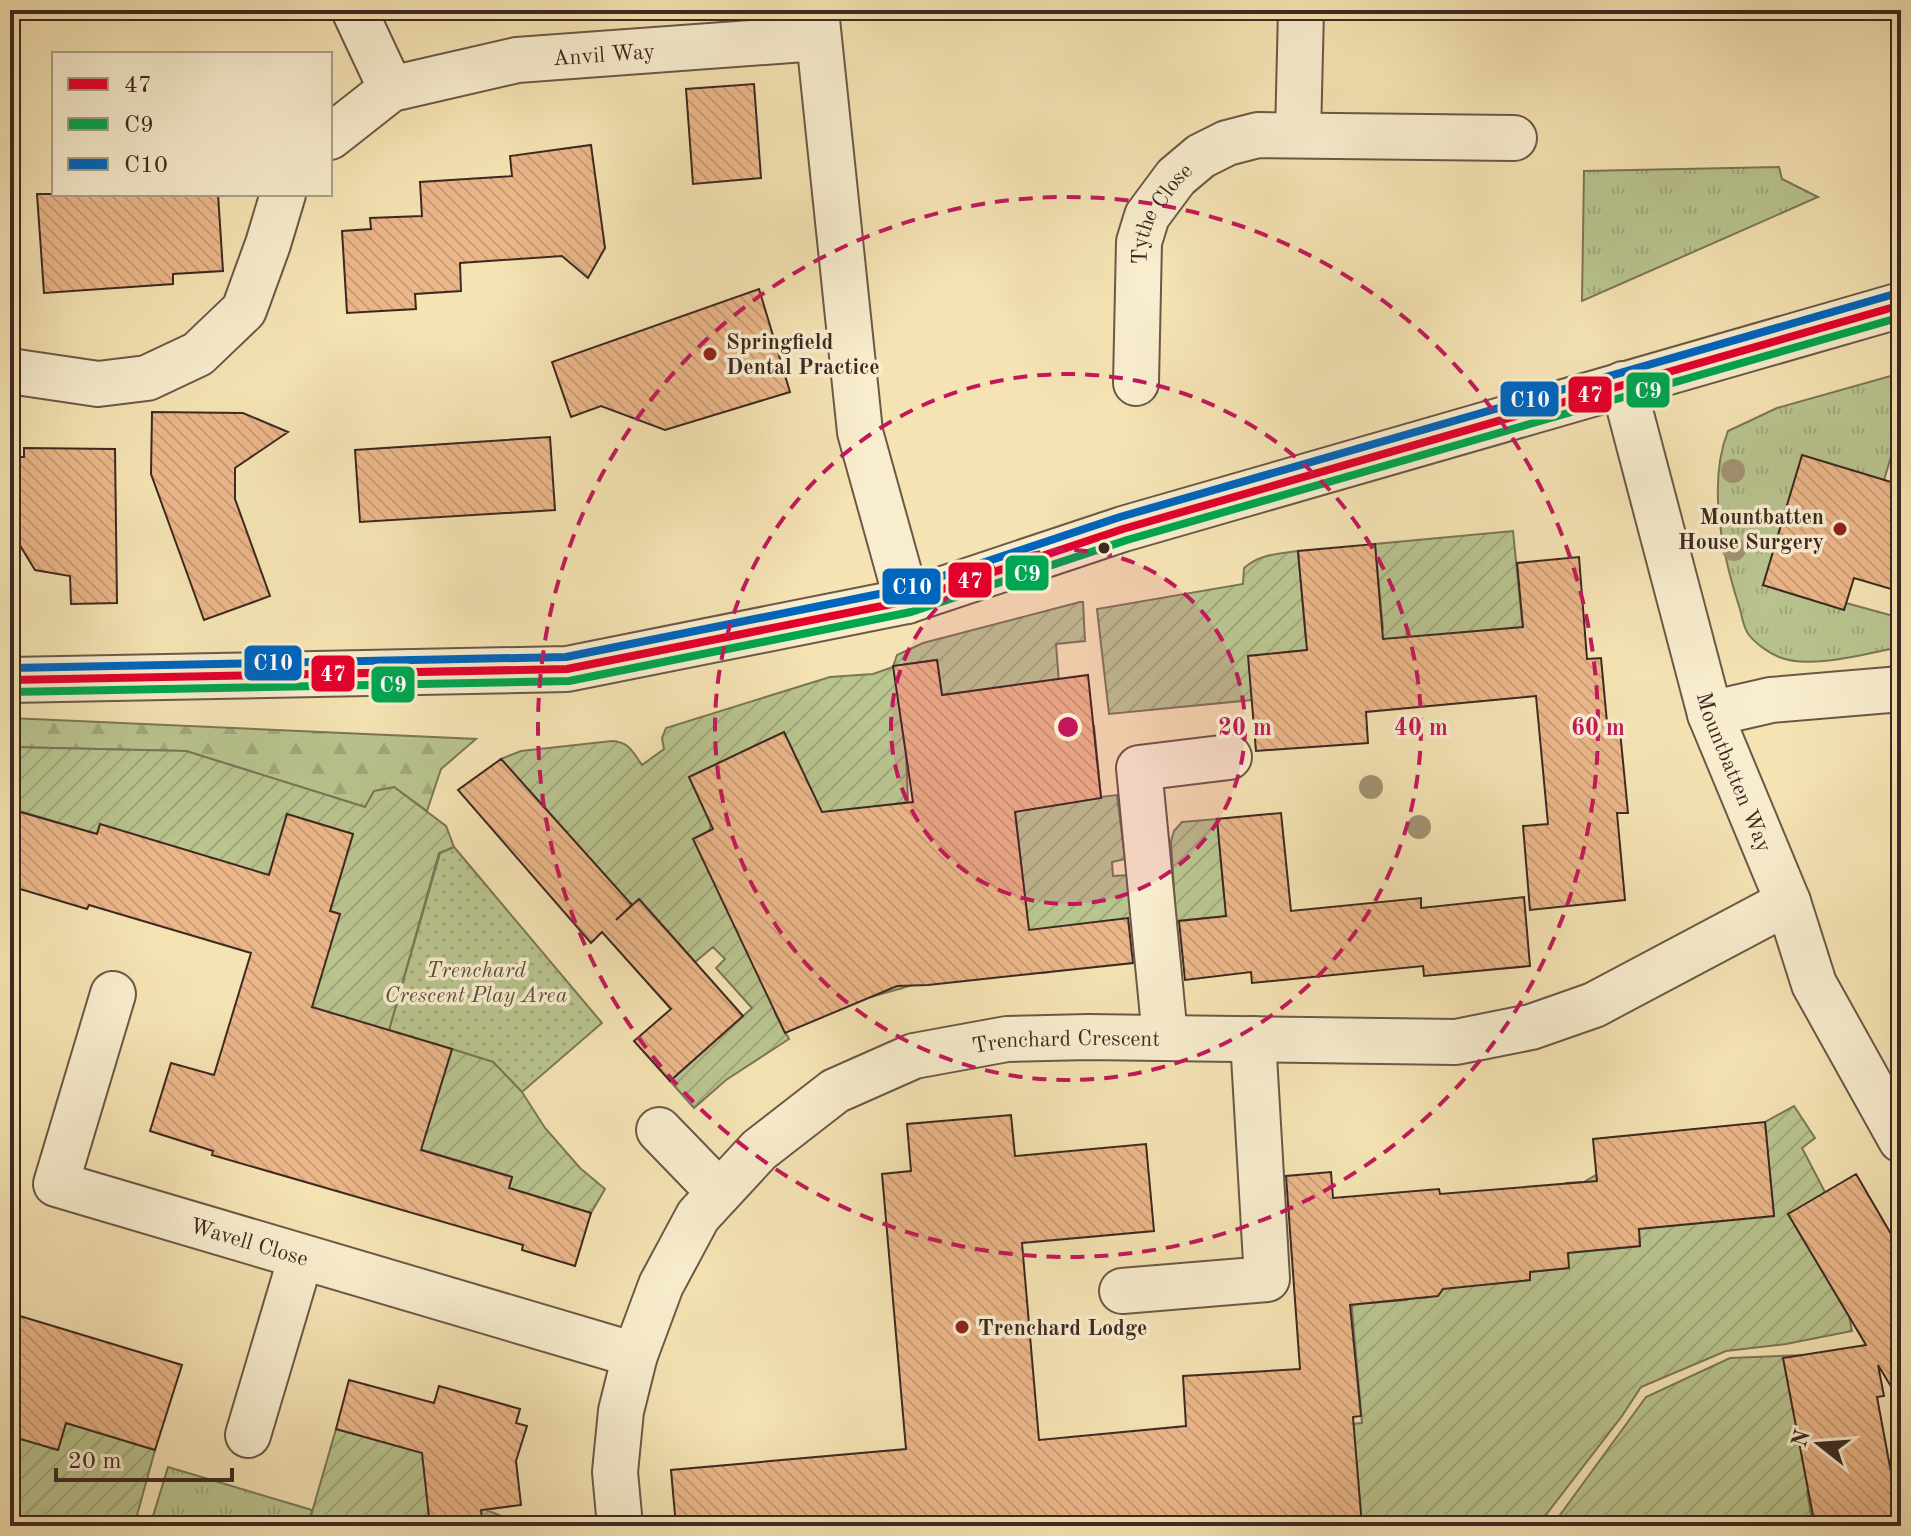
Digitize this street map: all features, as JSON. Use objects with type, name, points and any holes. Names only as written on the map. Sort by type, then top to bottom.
[{"type":"street","points":[[354,10],[391,89]]},
{"type":"street","points":[[1298,135],[1301,10]]},
{"type":"street","points":[[817,24],[860,432],[907,601]]},
{"type":"street","name":"Anvil Way","points":[[332,135],[391,89],[517,60],[817,24]]},
{"type":"street","name":"Tythe Close","points":[[1136,383],[1139,242],[1147,216],[1176,177],[1201,156],[1227,143],[1258,135],[1514,138]]},
{"type":"street","points":[[10,371],[98,384],[147,378],[198,354],[244,310],[282,196]]},
{"type":"street","points":[[10,680],[567,669],[907,601],[1123,529],[1901,305]]},
{"type":"street","name":"Mountbatten Way","points":[[1623,384],[1710,714],[1788,902],[1814,984],[1901,1140]]},
{"type":"street","points":[[1710,714],[1771,700],[1901,689]]},
{"type":"street","points":[[1165,1037],[1139,768],[1229,757]]},
{"type":"street","name":"Trenchard Crescent","points":[[620,1526],[615,1472],[621,1411],[635,1355],[661,1285],[698,1216],[719,1192],[759,1150],[835,1091],[914,1056],[1007,1039],[1165,1037],[1456,1042],[1531,1027],[1594,1005],[1788,902]]},
{"type":"street","name":"Wavell Close","points":[[113,994],[56,1184],[635,1355]]},
{"type":"street","points":[[1122,1291],[1267,1279],[1253,1039]]},
{"type":"street","points":[[659,1130],[719,1192]]},
{"type":"street","points":[[248,1435],[301,1257]]},
{"type":"green space","points":[[1779,167],[1782,179],[1818,197],[1582,301],[1584,171]]},
{"type":"green space","points":[[1901,373],[1901,424],[1884,480],[1763,585],[1844,609],[1846,603],[1901,618],[1901,647],[1823,661],[1792,661],[1779,657],[1759,645],[1747,632],[1727,564],[1719,518],[1718,473],[1728,431],[1777,408]]},
{"type":"green space","points":[[1513,531],[1524,641],[1355,642],[1383,629],[1375,544]]},
{"type":"green space","points":[[1298,551],[1306,641],[1320,649],[1249,656],[1252,700],[1109,714],[1097,609],[1243,584],[1244,568],[1250,563],[1270,555]]},
{"type":"green space","points":[[1083,602],[1085,641],[1056,644],[1060,696],[1078,727],[1094,726],[1101,797],[1117,795],[1125,859],[1112,862],[1113,876],[1128,875],[1136,941],[1048,953],[1050,972],[1039,973],[1036,943],[1012,946],[1024,890],[1015,811],[942,695],[937,660],[894,666],[906,751],[908,802],[895,804],[913,985],[871,997],[806,779],[784,732],[689,777],[711,824],[709,831],[693,839],[702,857],[718,850],[787,1007],[775,1013],[789,1039],[726,1080],[694,1108],[670,1081],[752,1008],[716,968],[725,959],[713,947],[695,962],[640,900],[632,906],[501,759],[521,751],[612,741],[626,745],[642,765],[664,749],[662,738],[666,728],[830,677],[873,674],[893,667],[897,655],[923,643]]},
{"type":"green space","points":[[10,718],[476,739],[441,769],[427,811],[394,787],[365,807],[186,751],[10,747]]},
{"type":"green space","points":[[10,747],[186,751],[365,807],[374,791],[394,787],[446,826],[454,847],[439,853],[389,1030],[250,1100],[340,914],[330,911],[353,834],[287,814],[265,888],[262,873],[100,825],[97,834],[16,810],[10,819]]},
{"type":"green space","points":[[1217,819],[1224,895],[1242,915],[1176,921],[1171,841],[1174,831],[1182,822]]},
{"type":"green space","name":"Trenchard Crescent Play Area","points":[[454,847],[602,1023],[522,1092],[493,1062],[389,1030],[440,853]]},
{"type":"green space","points":[[452,1049],[493,1062],[522,1092],[545,1128],[580,1168],[605,1189],[591,1213],[509,1188],[512,1177],[393,1141],[429,1123]]},
{"type":"green space","points":[[1794,1106],[1815,1138],[1802,1148],[1825,1192],[1852,1331],[1786,1344],[1726,1351],[1641,1387],[1545,1516],[1457,1521],[1457,1526],[1362,1526],[1357,1469],[1281,1430],[1362,1423],[1344,1218],[1369,1303],[1407,1300],[1406,1261],[1417,1295],[1424,1298],[1438,1295],[1447,1282],[1489,1284],[1530,1280],[1530,1272],[1568,1268],[1568,1245],[1571,1244],[1566,1183],[1584,1182],[1596,1175],[1604,1250],[1640,1246],[1636,1202],[1774,1216],[1765,1122]]},
{"type":"green space","points":[[1805,1355],[1819,1409],[1832,1486],[1807,1491],[1813,1526],[1560,1526],[1560,1515],[1646,1397],[1730,1358]]},
{"type":"green space","points":[[10,1406],[23,1439],[57,1450],[66,1423],[155,1450],[134,1526],[10,1526]]},
{"type":"green space","points":[[336,1429],[421,1452],[500,1491],[502,1507],[487,1510],[515,1522],[515,1526],[483,1526],[481,1510],[366,1526],[308,1526]]},
{"type":"green space","points":[[168,1467],[312,1510],[308,1526],[150,1526]]},
{"type":"building","points":[[754,84],[761,178],[693,184],[686,89]]},
{"type":"building","points":[[591,145],[605,248],[588,278],[562,256],[460,263],[461,291],[415,294],[416,309],[347,313],[342,231],[371,229],[370,218],[422,216],[420,182],[512,176],[510,156]]},
{"type":"building","points":[[37,194],[218,196],[223,271],[173,274],[173,284],[44,293]]},
{"type":"building","name":"Springfield Dental Practice","points":[[759,289],[790,392],[665,430],[601,406],[571,417],[552,362]]},
{"type":"building","points":[[152,412],[243,413],[288,432],[235,468],[235,499],[270,596],[204,620],[151,474]]},
{"type":"building","points":[[550,437],[555,510],[360,522],[355,450]]},
{"type":"building","points":[[24,448],[115,449],[117,603],[71,604],[70,576],[35,570],[10,529],[10,457],[24,457]]},
{"type":"building","name":"Mountbatten House Surgery","points":[[1802,455],[1901,485],[1901,592],[1854,578],[1844,610],[1763,585]]},
{"type":"building","points":[[1375,544],[1383,639],[1523,627],[1517,563],[1579,557],[1587,659],[1601,658],[1608,733],[1620,731],[1628,813],[1617,813],[1625,900],[1530,910],[1523,826],[1548,824],[1536,696],[1366,712],[1368,743],[1256,751],[1248,656],[1307,650],[1298,551]]},
{"type":"building","points":[[937,660],[942,695],[1088,675],[1101,798],[1015,812],[1029,930],[1128,918],[1133,963],[897,986],[785,1033],[693,839],[713,829],[689,777],[784,732],[822,812],[913,802],[893,666]]},
{"type":"building","points":[[501,759],[632,905],[616,920],[639,899],[743,1016],[670,1081],[634,1041],[671,1009],[602,932],[591,943],[458,790]]},
{"type":"building","points":[[10,809],[97,834],[100,824],[269,875],[287,814],[353,834],[330,911],[340,914],[312,1007],[452,1049],[421,1150],[512,1177],[509,1188],[591,1213],[575,1266],[522,1250],[523,1245],[212,1155],[213,1151],[150,1131],[171,1063],[214,1075],[251,953],[89,905],[87,909],[10,886]]},
{"type":"building","points":[[1281,813],[1291,911],[1421,898],[1421,908],[1524,897],[1530,966],[1424,976],[1423,966],[1252,983],[1251,972],[1185,980],[1179,921],[1226,916],[1217,819]]},
{"type":"building","points":[[1011,1115],[1015,1156],[1146,1144],[1154,1231],[1022,1243],[1039,1440],[1186,1426],[1183,1376],[1300,1369],[1286,1176],[1331,1172],[1333,1198],[1439,1189],[1440,1194],[1597,1181],[1593,1139],[1765,1122],[1774,1216],[1639,1229],[1640,1246],[1568,1253],[1569,1268],[1530,1272],[1530,1280],[1443,1289],[1438,1296],[1350,1305],[1361,1416],[1353,1417],[1362,1526],[676,1526],[671,1470],[906,1449],[882,1174],[911,1171],[907,1124]]},
{"type":"building","points":[[1856,1174],[1901,1251],[1901,1403],[1878,1365],[1884,1396],[1877,1397],[1901,1526],[1815,1526],[1783,1358],[1866,1345],[1788,1214]]},
{"type":"building","points":[[10,1313],[182,1365],[155,1450],[66,1423],[58,1450],[10,1436]]},
{"type":"building","points":[[349,1380],[434,1403],[439,1386],[520,1409],[516,1423],[527,1426],[516,1461],[521,1505],[481,1510],[483,1526],[430,1526],[422,1453],[336,1429]]},
{"type":"transit line","name":"C10","points":[[10,668],[566,657],[904,589],[1120,517],[1898,293]]},
{"type":"transit line","name":"47","points":[[10,680],[567,669],[907,601],[1123,529],[1901,305]]},
{"type":"transit line","name":"C9","points":[[10,692],[569,681],[911,612],[1127,540],[1901,317]]},
{"type":"place","name":"Springfield Dental Practice","points":[[710,354]]},
{"type":"place","name":"Mountbatten House Surgery","points":[[1840,529]]},
{"type":"place","name":"Trenchard Lodge","points":[[962,1327]]}]
